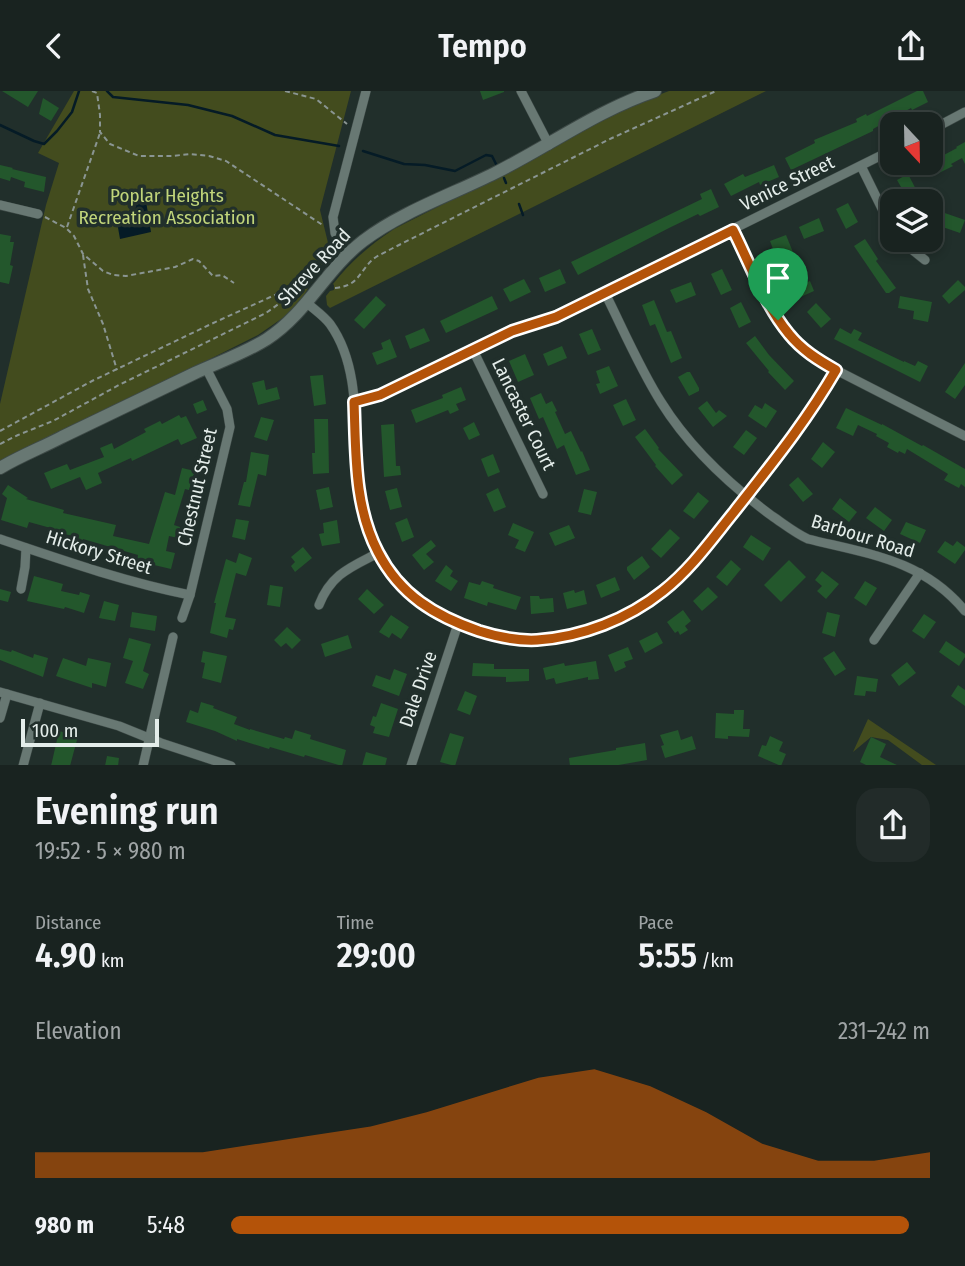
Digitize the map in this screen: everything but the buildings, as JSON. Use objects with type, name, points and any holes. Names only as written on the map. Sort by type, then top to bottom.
[{"type":"main road","name":"Shreve Road","points":[[0,468],[263,341],[288,322],[347,255],[369,236],[549,145],[603,113],[655,91]]},
{"type":"street","points":[[347,255],[335,233],[333,217],[366,91]]},
{"type":"street","points":[[522,91],[549,145]]},
{"type":"street","points":[[943,124],[965,112]]},
{"type":"street","name":"Venice Street","points":[[354,402],[380,395],[512,331],[556,317],[880,157]]},
{"type":"street","points":[[861,166],[880,205]]},
{"type":"street","points":[[0,205],[38,214]]},
{"type":"street","points":[[733,230],[778,320],[802,348],[816,360],[965,436]]},
{"type":"street","points":[[915,252],[925,260]]},
{"type":"street","name":"Barbour Road","points":[[605,293],[662,405],[694,445],[746,497],[808,539],[886,558],[920,573],[947,592],[965,611]]},
{"type":"street","points":[[307,303],[328,321],[340,341],[354,402],[358,492],[378,553],[408,593],[437,614],[458,624],[511,639],[539,640],[573,634],[616,620],[648,603],[682,575],[801,427],[836,370]]},
{"type":"street","name":"Lancaster Court","points":[[473,349],[543,493]]},
{"type":"street","name":"Chestnut Street","points":[[182,618],[190,595],[230,427],[227,409],[206,368]]},
{"type":"street","name":"Hickory Street","points":[[0,539],[106,573],[190,595]]},
{"type":"street","points":[[21,589],[26,548]]},
{"type":"street","points":[[319,605],[324,592],[338,575],[378,553]]},
{"type":"street","points":[[874,640],[920,573]]},
{"type":"street","name":"Dale Drive","points":[[411,765],[458,624]]},
{"type":"street","points":[[143,765],[173,637]]},
{"type":"street","points":[[0,717],[3,693],[119,726],[231,765]]},
{"type":"street","points":[[23,765],[40,703]]},
{"type":"path","points":[[66,228],[100,132],[97,93],[92,91]]},
{"type":"path","points":[[285,91],[316,99],[356,131]]},
{"type":"path","points":[[100,132],[110,144],[139,156],[190,154],[226,161],[335,233]]},
{"type":"path","points":[[38,214],[66,228],[74,236],[83,254],[88,289],[103,324],[117,370]]},
{"type":"path","points":[[83,254],[103,271],[126,276],[175,267],[193,259],[199,261],[213,276],[222,275],[234,283]]},
{"type":"path","points":[[0,444],[52,421],[266,313],[288,298],[292,289]]},
{"type":"green space","name":"Poplar Heights Recreation Association","points":[[74,91],[351,91],[320,210],[330,251],[300,302],[287,315],[258,335],[0,464],[0,404],[46,205],[59,163],[38,153]]},
{"type":"green space","points":[[669,91],[766,91],[330,308],[327,305],[326,296],[334,290],[333,284],[340,276],[361,254],[394,229],[550,150],[609,114]]},
{"type":"green space","points":[[868,719],[936,765],[922,765],[888,740],[871,737],[853,752]]},
{"type":"water","name":"Poplar Heights Recreation Association","points":[[146,201],[151,232],[120,239],[117,222],[135,217],[133,204]]},
{"type":"waterway","points":[[0,125],[44,144],[72,112],[79,91]]},
{"type":"waterway","points":[[107,91],[113,97],[188,105],[232,116],[275,135],[339,146]]},
{"type":"waterway","points":[[363,151],[404,164],[455,171],[486,155],[492,156],[496,164]]},
{"type":"waterway","points":[[504,178],[506,183]]},
{"type":"waterway","points":[[519,204],[523,215]]},
{"type":"route","points":[[733,230],[778,320],[802,348],[816,360],[836,370],[801,427],[697,559],[648,603],[616,620],[573,634],[539,640],[511,639],[458,624],[421,604],[395,579],[378,553],[358,492],[354,402],[380,395],[512,331],[556,317],[733,230]]}]
